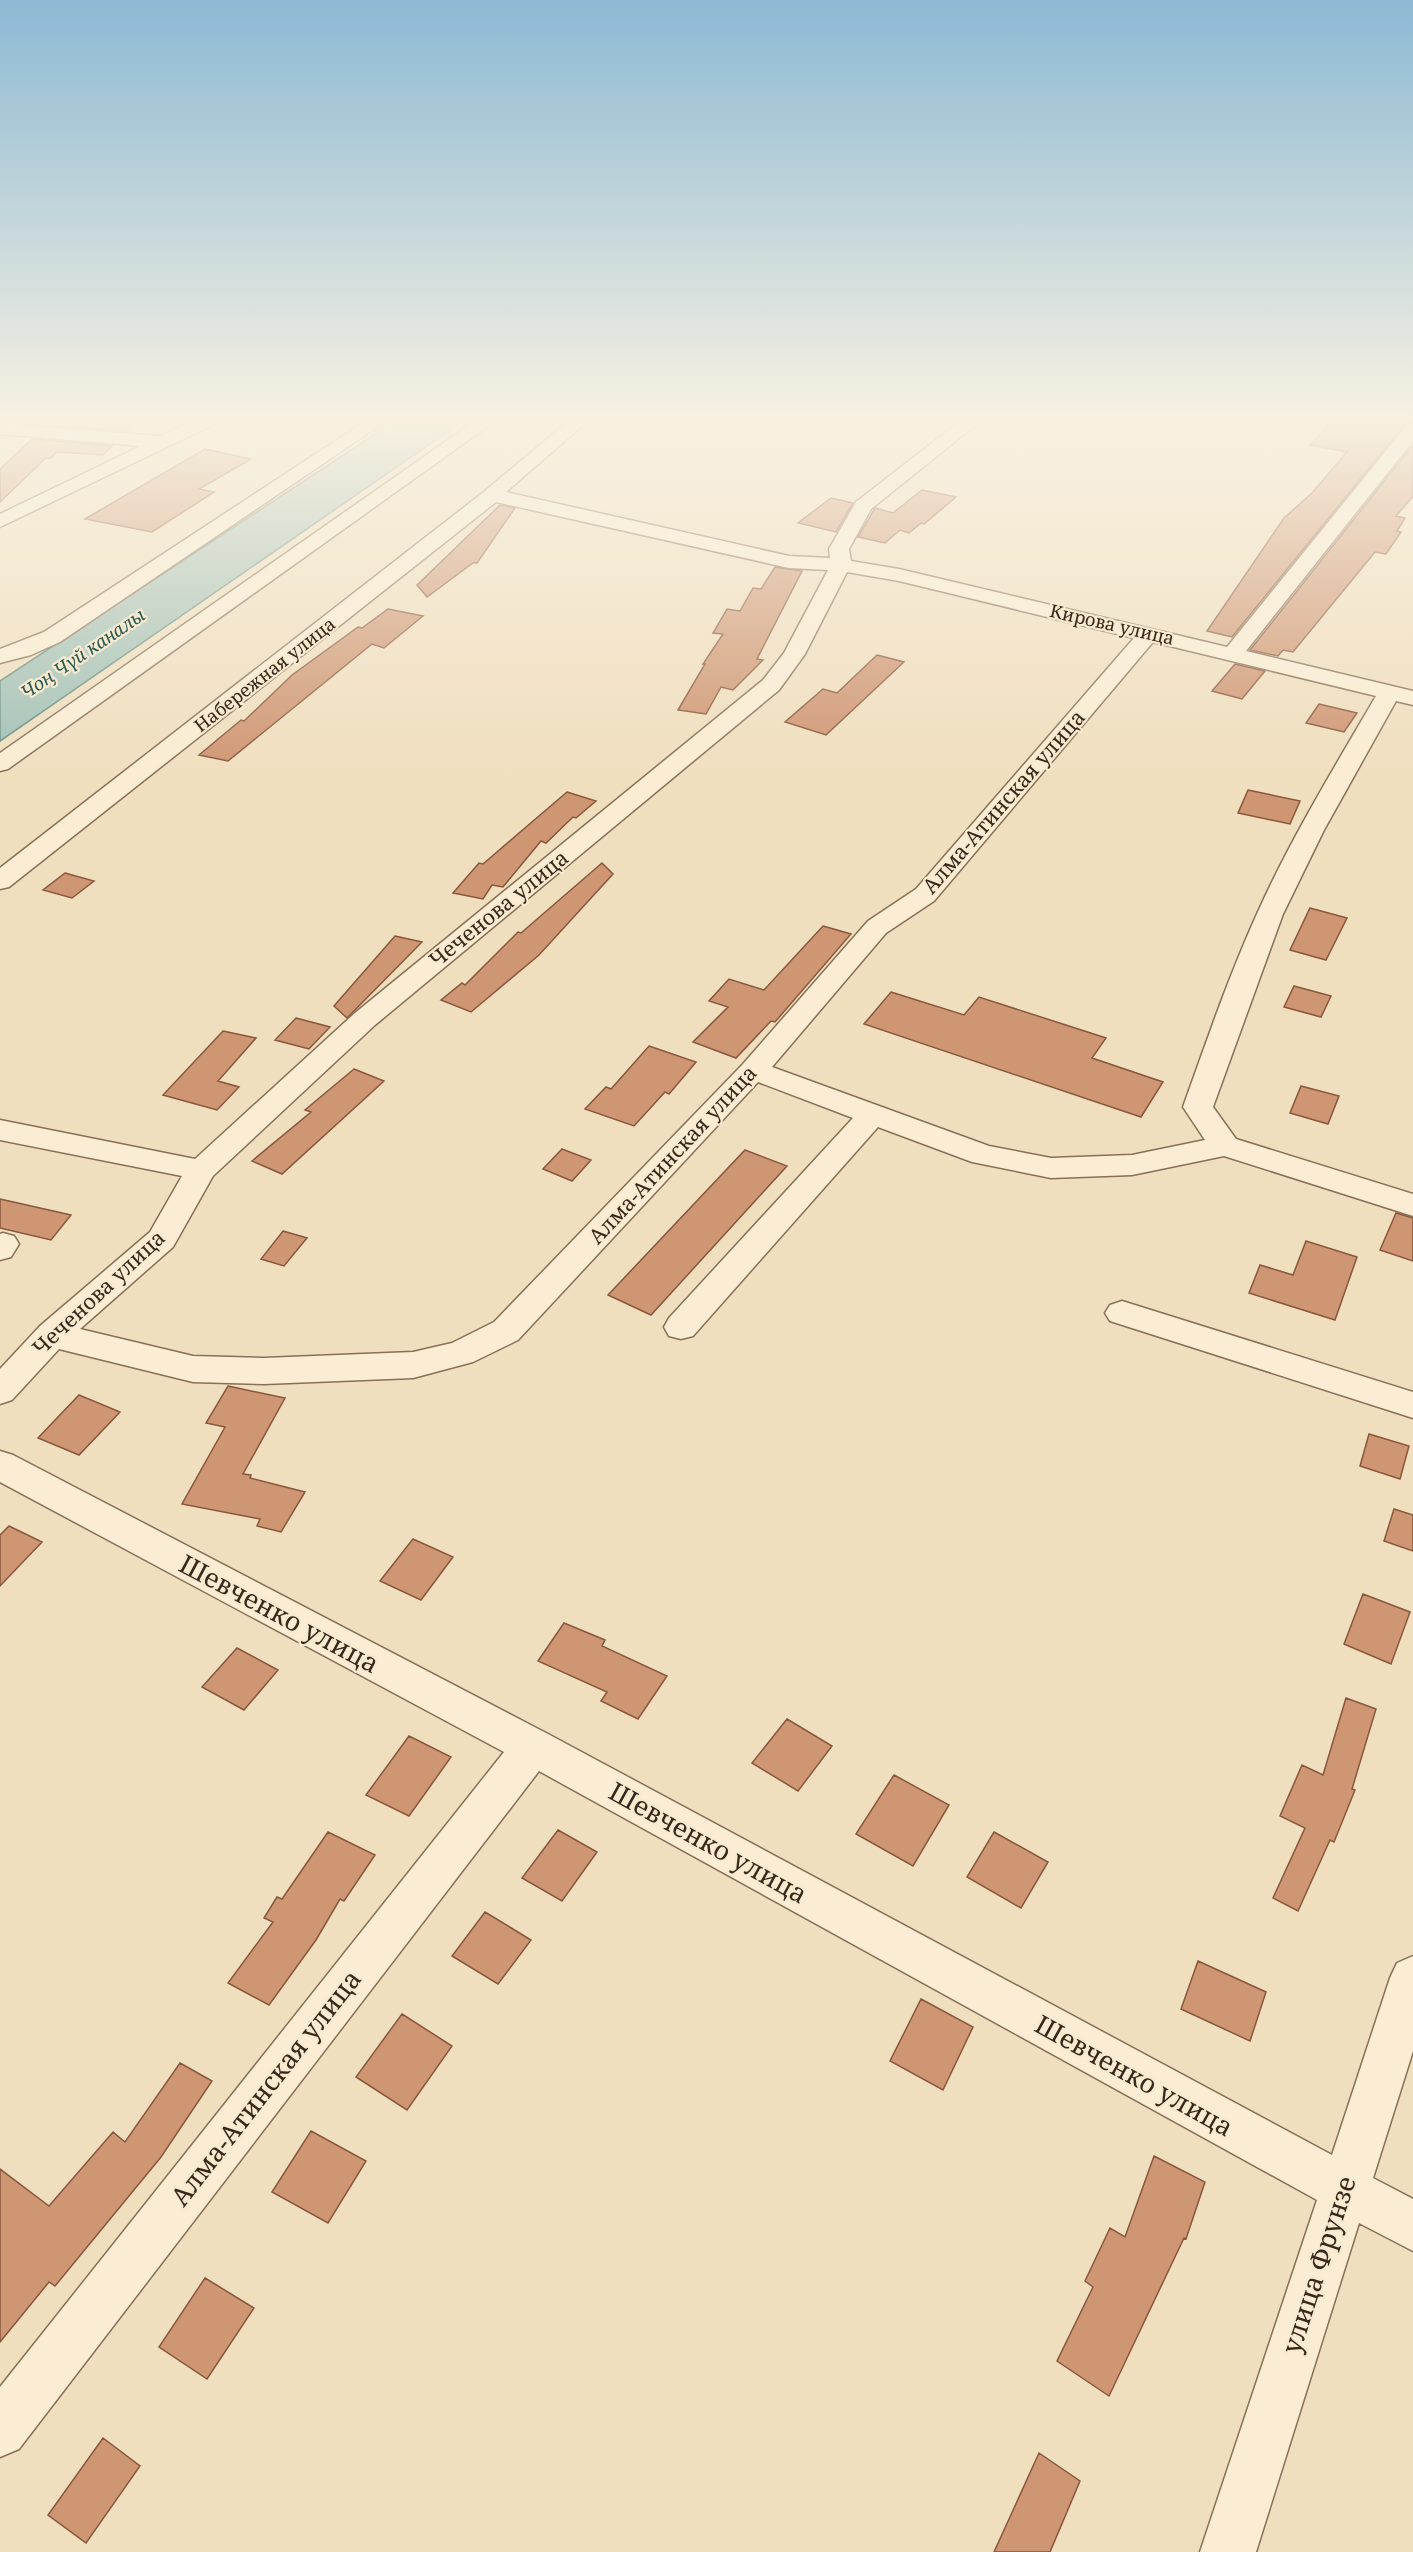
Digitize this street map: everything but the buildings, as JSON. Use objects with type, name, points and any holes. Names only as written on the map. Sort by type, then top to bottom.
[{"type":"street","points":[[0,656],[23,650],[52,637],[200,538]]},
{"type":"street","points":[[0,764],[319,538]]},
{"type":"street","name":"Набережная улица","points":[[0,880],[43,849],[437,538]]},
{"type":"street","name":"Кирова улица","points":[[683,538],[789,562],[841,565],[899,575],[1401,695]]},
{"type":"street","name":"Чеченова улица","points":[[0,1391],[52,1335],[162,1239],[201,1170],[365,1019],[771,685],[794,654],[841,565],[839,549],[845,538]]},
{"type":"street","points":[[1233,653],[1325,538]]},
{"type":"street","name":"Алма-Атинская улица","points":[[52,1335],[193,1370],[264,1371],[413,1365],[461,1353],[506,1331],[753,1070],[877,927],[925,895],[1149,634]]},
{"type":"street","points":[[1226,1146],[1198,1107],[1270,915],[1322,810],[1401,695]]},
{"type":"street","points":[[753,1070],[983,1155],[1051,1168],[1132,1165],[1226,1146],[1413,1205]]},
{"type":"street","points":[[681,1327],[873,1114]]},
{"type":"street","points":[[0,1130],[201,1170]]},
{"type":"street","points":[[1122,1313],[1413,1405]]},
{"type":"street","name":"Шевченко улица","points":[[1,1468],[533,1747],[1343,2190],[1413,2226]]},
{"type":"street","name":"Алма-Атинская улица","points":[[0,2430],[533,1747]]},
{"type":"street","name":"улица Фрунзе","points":[[1228,2552],[1413,1978]]},
{"type":"water","name":"Чоң Чүй каналы","points":[[217,538],[294,538],[0,741],[0,681]]}]
